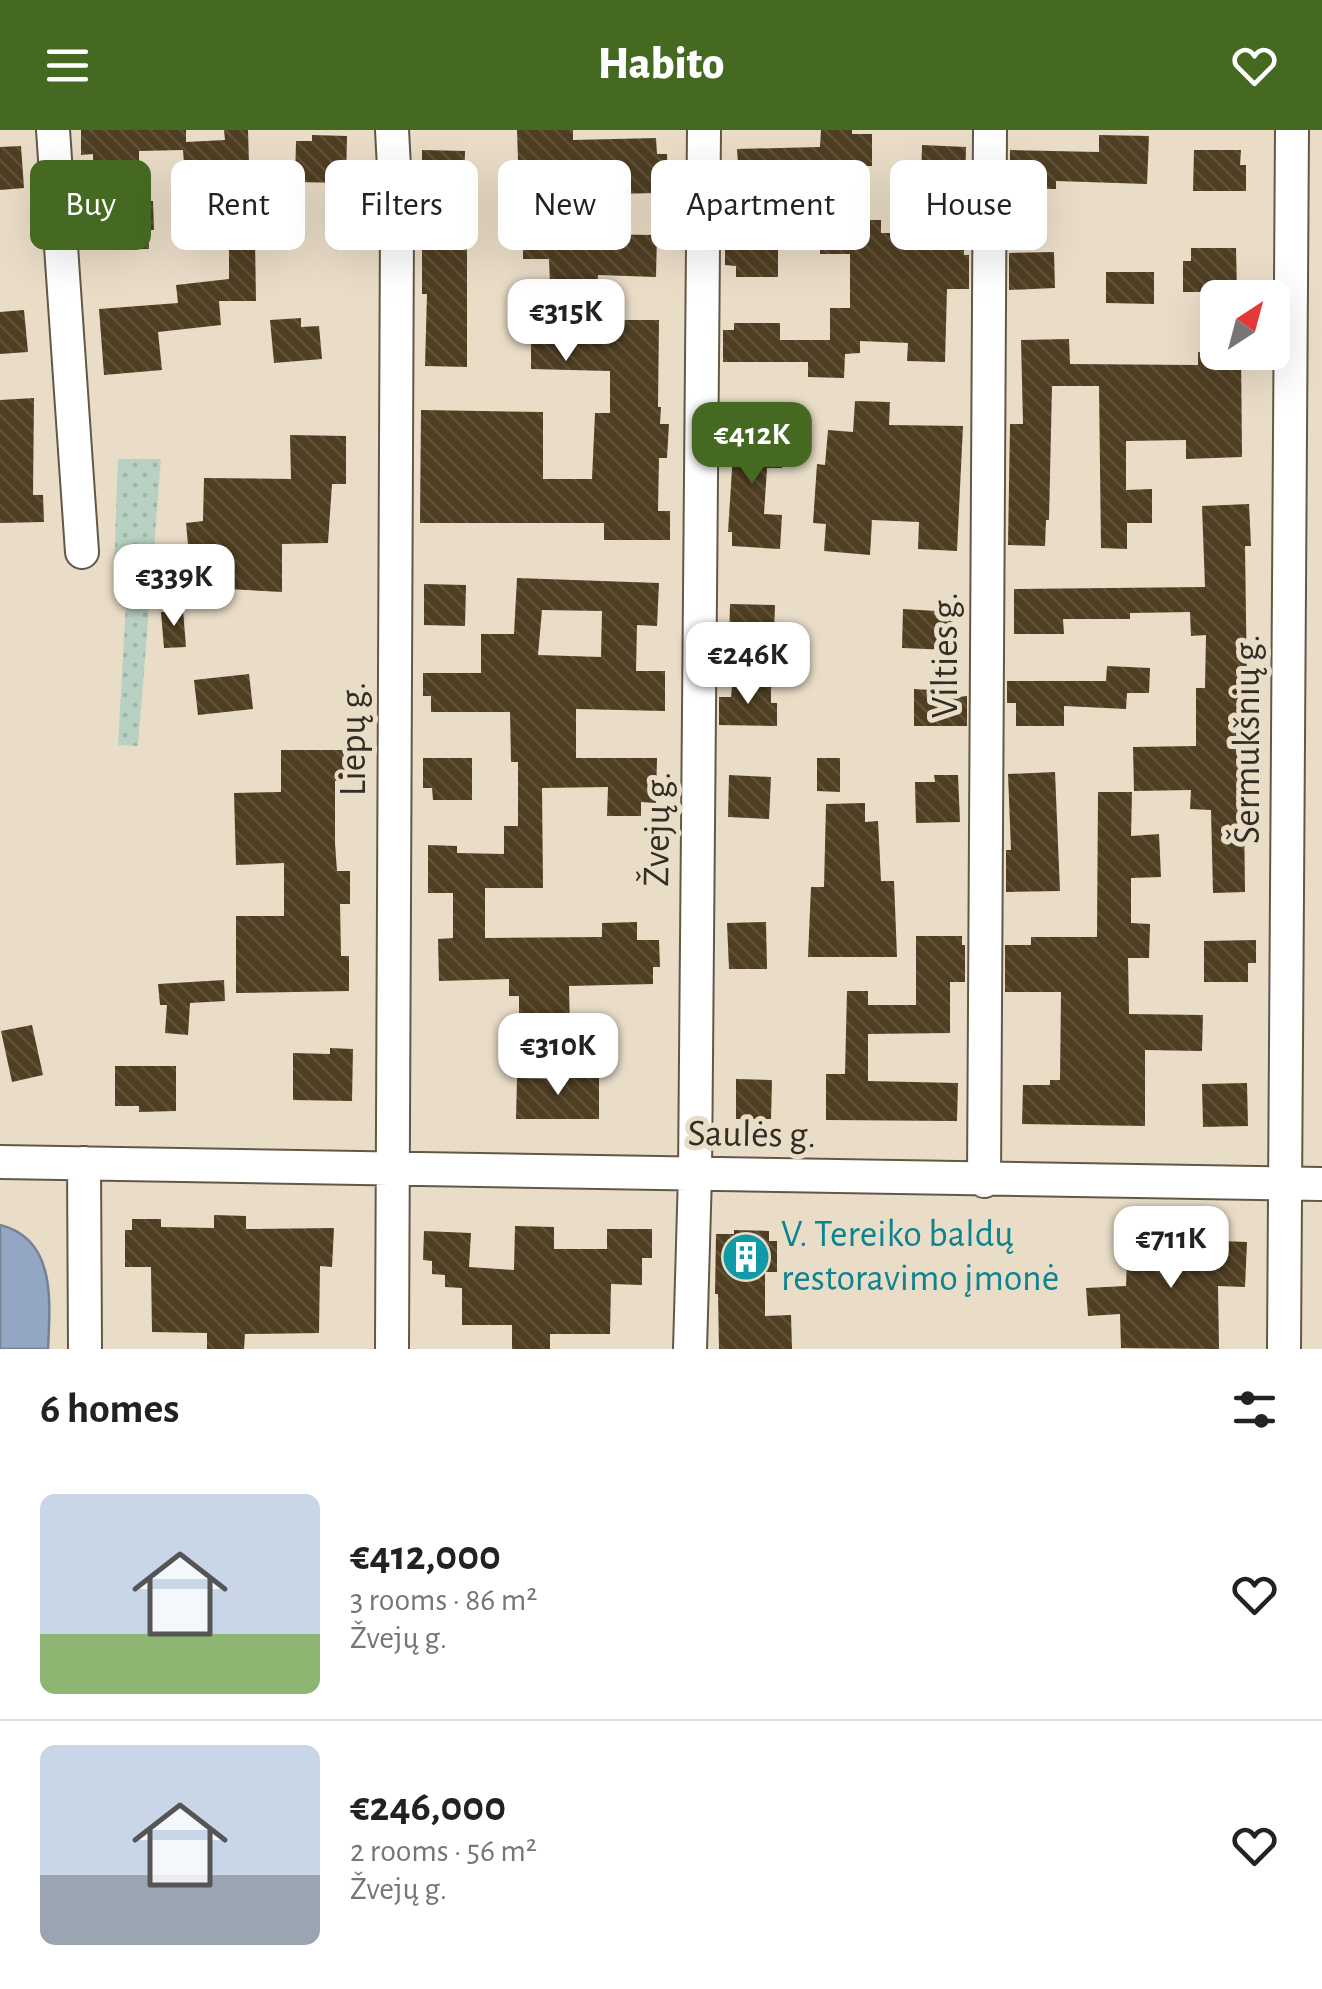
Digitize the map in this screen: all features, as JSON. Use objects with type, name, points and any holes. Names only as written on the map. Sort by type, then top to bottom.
[{"type":"street","points":[[52,130],[82,552]]},
{"type":"street","name":"Liepų g.","points":[[392,130],[397,224],[392,1349]]},
{"type":"street","name":"Žvejų g.","points":[[690,1349],[704,130]]},
{"type":"street","name":"Vilties g.","points":[[984,1180],[990,130]]},
{"type":"street","name":"Šermukšnių g.","points":[[1284,1349],[1292,130]]},
{"type":"street","name":"Saulės g.","points":[[0,1162],[1322,1184]]},
{"type":"street","points":[[84,1164],[85,1349]]},
{"type":"green space","points":[[118,459],[161,459],[138,746],[118,745],[126,603],[114,570]]},
{"type":"water","points":[[0,1225],[19,1232],[41,1258],[49,1293],[48,1349],[0,1349]]},
{"type":"building","points":[[81,130],[186,130],[186,142],[225,140],[224,130],[248,130],[249,160],[184,160],[183,150],[139,151],[139,160],[93,160],[93,154],[81,155]]},
{"type":"building","points":[[517,130],[573,130],[573,140],[656,138],[657,154],[667,154],[667,160],[651,160],[651,193],[631,194],[631,160],[518,160]]},
{"type":"building","points":[[821,130],[872,134],[872,166],[870,160],[738,160],[737,149],[820,147]]},
{"type":"building","points":[[312,135],[347,136],[346,160],[325,160],[325,183],[305,182],[305,160],[296,160],[296,141],[312,141]]},
{"type":"building","points":[[1099,135],[1149,136],[1147,184],[1056,181],[1056,189],[1047,189],[1047,160],[1010,160],[1010,150],[1099,152]]},
{"type":"building","points":[[922,145],[966,147],[966,160],[922,160]]},
{"type":"building","points":[[21,146],[24,188],[0,190],[0,147]]},
{"type":"building","points":[[422,150],[465,151],[465,160],[422,160]]},
{"type":"building","points":[[1194,150],[1241,150],[1240,165],[1246,165],[1246,191],[1193,191]]},
{"type":"building","points":[[151,201],[153,201],[151,230]]},
{"type":"building","points":[[870,220],[881,220],[881,233],[890,233],[890,250],[964,250],[964,255],[969,255],[969,289],[947,289],[945,362],[907,361],[908,343],[860,341],[860,353],[845,354],[844,378],[808,377],[808,362],[723,362],[723,330],[734,330],[734,323],[780,323],[780,340],[830,340],[830,308],[850,308],[850,254],[820,254],[820,250],[870,250]]},
{"type":"building","points":[[631,235],[651,235],[651,250],[657,250],[656,277],[598,275],[597,320],[659,320],[658,407],[660,424],[669,424],[667,458],[659,458],[658,511],[670,511],[670,540],[604,540],[604,523],[420,523],[421,410],[543,412],[543,479],[592,479],[595,413],[610,413],[610,371],[531,369],[531,339],[519,339],[518,309],[551,308],[549,259],[523,259],[523,250],[631,250]]},
{"type":"building","points":[[1191,248],[1236,248],[1237,280],[1200,280],[1200,292],[1183,292],[1183,261],[1191,261]]},
{"type":"building","points":[[229,250],[255,250],[256,301],[219,301],[221,325],[158,332],[162,370],[104,375],[99,309],[178,303],[176,285],[229,279]]},
{"type":"building","points":[[422,250],[467,250],[467,367],[425,366],[427,294],[422,294]]},
{"type":"building","points":[[725,250],[778,250],[778,277],[736,277],[736,266],[725,265]]},
{"type":"building","points":[[1054,252],[1055,288],[1009,290],[1009,253]]},
{"type":"building","points":[[1106,272],[1154,272],[1154,304],[1106,303]]},
{"type":"building","points":[[24,310],[28,352],[0,354],[0,312]]},
{"type":"building","points":[[301,318],[301,327],[319,326],[322,359],[274,363],[270,320]]},
{"type":"building","points":[[1069,339],[1070,364],[1198,365],[1200,352],[1200,370],[1241,370],[1242,457],[1186,459],[1186,440],[1126,441],[1126,490],[1152,489],[1152,523],[1127,523],[1127,549],[1101,548],[1099,386],[1052,386],[1045,546],[1008,545],[1010,424],[1023,424],[1021,340]]},
{"type":"building","points":[[34,398],[33,495],[43,495],[44,522],[0,523],[0,400]]},
{"type":"building","points":[[855,401],[890,402],[889,425],[963,426],[957,551],[918,549],[919,522],[872,520],[870,555],[824,551],[826,524],[813,523],[817,464],[825,465],[828,430],[853,432]]},
{"type":"building","points":[[724,428],[772,430],[772,438],[783,438],[782,468],[767,468],[764,514],[782,515],[780,549],[732,546],[732,532],[728,532],[733,454],[722,453]]},
{"type":"building","points":[[290,435],[346,436],[346,484],[332,484],[328,543],[282,544],[282,592],[172,586],[177,553],[189,555],[186,523],[203,521],[204,478],[291,479]]},
{"type":"building","points":[[1249,504],[1251,546],[1245,546],[1244,762],[1250,762],[1249,811],[1244,810],[1245,892],[1213,893],[1211,810],[1190,809],[1191,790],[1134,791],[1133,747],[1196,746],[1196,688],[1205,688],[1206,635],[1191,636],[1190,612],[1130,613],[1130,619],[1063,619],[1064,634],[1014,634],[1014,589],[1205,587],[1202,506]]},
{"type":"building","points":[[517,578],[659,583],[657,626],[637,625],[636,671],[665,671],[665,711],[576,709],[576,758],[657,758],[656,803],[641,802],[641,816],[607,816],[608,787],[542,788],[543,888],[485,888],[485,938],[602,937],[602,923],[637,922],[637,940],[659,940],[660,967],[653,967],[653,984],[569,986],[570,1035],[519,1034],[519,996],[509,996],[509,979],[439,981],[438,939],[453,938],[453,893],[428,893],[428,845],[457,846],[457,853],[504,854],[504,826],[518,826],[518,762],[511,762],[510,712],[431,712],[431,696],[423,696],[423,673],[481,673],[481,634],[514,634]],"holes":[[[542,610],[602,611],[601,657],[538,655]]]},
{"type":"building","points":[[424,584],[466,585],[465,626],[424,625]]},
{"type":"building","points":[[730,604],[775,605],[774,634],[765,633],[765,643],[729,641]]},
{"type":"building","points":[[903,609],[953,612],[951,650],[902,648]]},
{"type":"building","points":[[183,610],[186,647],[164,648],[161,612]]},
{"type":"building","points":[[1107,666],[1150,668],[1149,693],[1127,693],[1126,709],[1064,706],[1064,726],[1016,726],[1016,703],[1007,703],[1007,681],[1106,681]]},
{"type":"building","points":[[249,674],[253,709],[198,715],[194,680]]},
{"type":"building","points":[[931,685],[958,685],[958,697],[967,696],[967,726],[914,726],[914,689],[931,690]]},
{"type":"building","points":[[732,686],[771,687],[771,703],[777,703],[777,726],[719,725],[719,697],[731,697]]},
{"type":"building","points":[[281,750],[346,750],[346,781],[335,781],[335,843],[337,871],[350,871],[350,904],[340,904],[341,956],[349,956],[349,991],[236,993],[236,916],[284,916],[284,863],[236,865],[234,793],[281,792]]},
{"type":"building","points":[[423,758],[472,758],[472,800],[433,800],[432,788],[423,788]]},
{"type":"building","points":[[817,758],[840,758],[840,792],[817,791]]},
{"type":"building","points":[[1055,772],[1060,891],[1006,892],[1006,850],[1011,850],[1008,774]]},
{"type":"building","points":[[729,775],[771,777],[769,819],[728,817]]},
{"type":"building","points":[[934,775],[958,775],[960,822],[916,823],[915,782],[935,782]]},
{"type":"building","points":[[1098,792],[1132,792],[1131,836],[1159,834],[1161,877],[1131,878],[1131,923],[1150,924],[1149,958],[1128,958],[1129,1014],[1203,1015],[1202,1051],[1145,1050],[1145,1126],[1022,1124],[1023,1085],[1050,1085],[1050,1080],[1060,1080],[1061,992],[1005,992],[1005,945],[1031,945],[1031,937],[1097,937]]},
{"type":"building","points":[[865,803],[865,822],[878,821],[881,881],[894,881],[897,957],[808,957],[811,887],[824,887],[826,804]]},
{"type":"building","points":[[766,922],[767,969],[729,969],[727,923]]},
{"type":"building","points":[[916,936],[962,936],[965,982],[950,982],[950,1033],[868,1034],[868,1081],[958,1083],[957,1121],[826,1120],[826,1074],[845,1074],[847,991],[868,991],[868,1005],[916,1005]]},
{"type":"building","points":[[1256,940],[1256,963],[1248,963],[1248,982],[1204,982],[1204,941]]},
{"type":"building","points":[[224,980],[225,1001],[190,1003],[188,1035],[165,1033],[167,1005],[160,1005],[158,984]]},
{"type":"building","points":[[32,1025],[43,1075],[12,1082],[1,1031]]},
{"type":"building","points":[[330,1048],[353,1049],[352,1101],[293,1100],[293,1053],[330,1054]]},
{"type":"building","points":[[115,1066],[176,1066],[176,1111],[139,1112],[139,1106],[115,1106]]},
{"type":"building","points":[[599,1076],[599,1119],[516,1119],[517,1078]]},
{"type":"building","points":[[736,1079],[772,1080],[771,1119],[736,1119]]},
{"type":"building","points":[[1247,1083],[1248,1126],[1203,1127],[1202,1084]]},
{"type":"building","points":[[214,1215],[246,1216],[246,1229],[334,1228],[332,1267],[320,1266],[319,1333],[245,1334],[244,1349],[207,1349],[207,1333],[152,1332],[151,1267],[125,1267],[125,1230],[132,1230],[132,1219],[161,1219],[161,1227],[214,1228]]},
{"type":"building","points":[[515,1226],[554,1227],[554,1249],[607,1249],[607,1229],[652,1229],[652,1258],[642,1258],[642,1285],[611,1284],[610,1334],[550,1334],[550,1349],[512,1349],[512,1325],[462,1325],[462,1288],[445,1287],[445,1275],[432,1274],[432,1261],[423,1260],[424,1231],[471,1233],[469,1267],[514,1270]]},
{"type":"building","points":[[734,1230],[769,1231],[769,1241],[777,1241],[777,1272],[765,1272],[765,1316],[791,1315],[792,1349],[719,1349],[716,1234],[734,1234]]},
{"type":"building","points":[[1128,1233],[1247,1242],[1245,1287],[1218,1286],[1219,1349],[1121,1348],[1120,1314],[1088,1316],[1086,1288],[1126,1286]]},
{"type":"place","name":"V. Tereiko baldų restoravimo įmonė","points":[[746,1257]]}]
